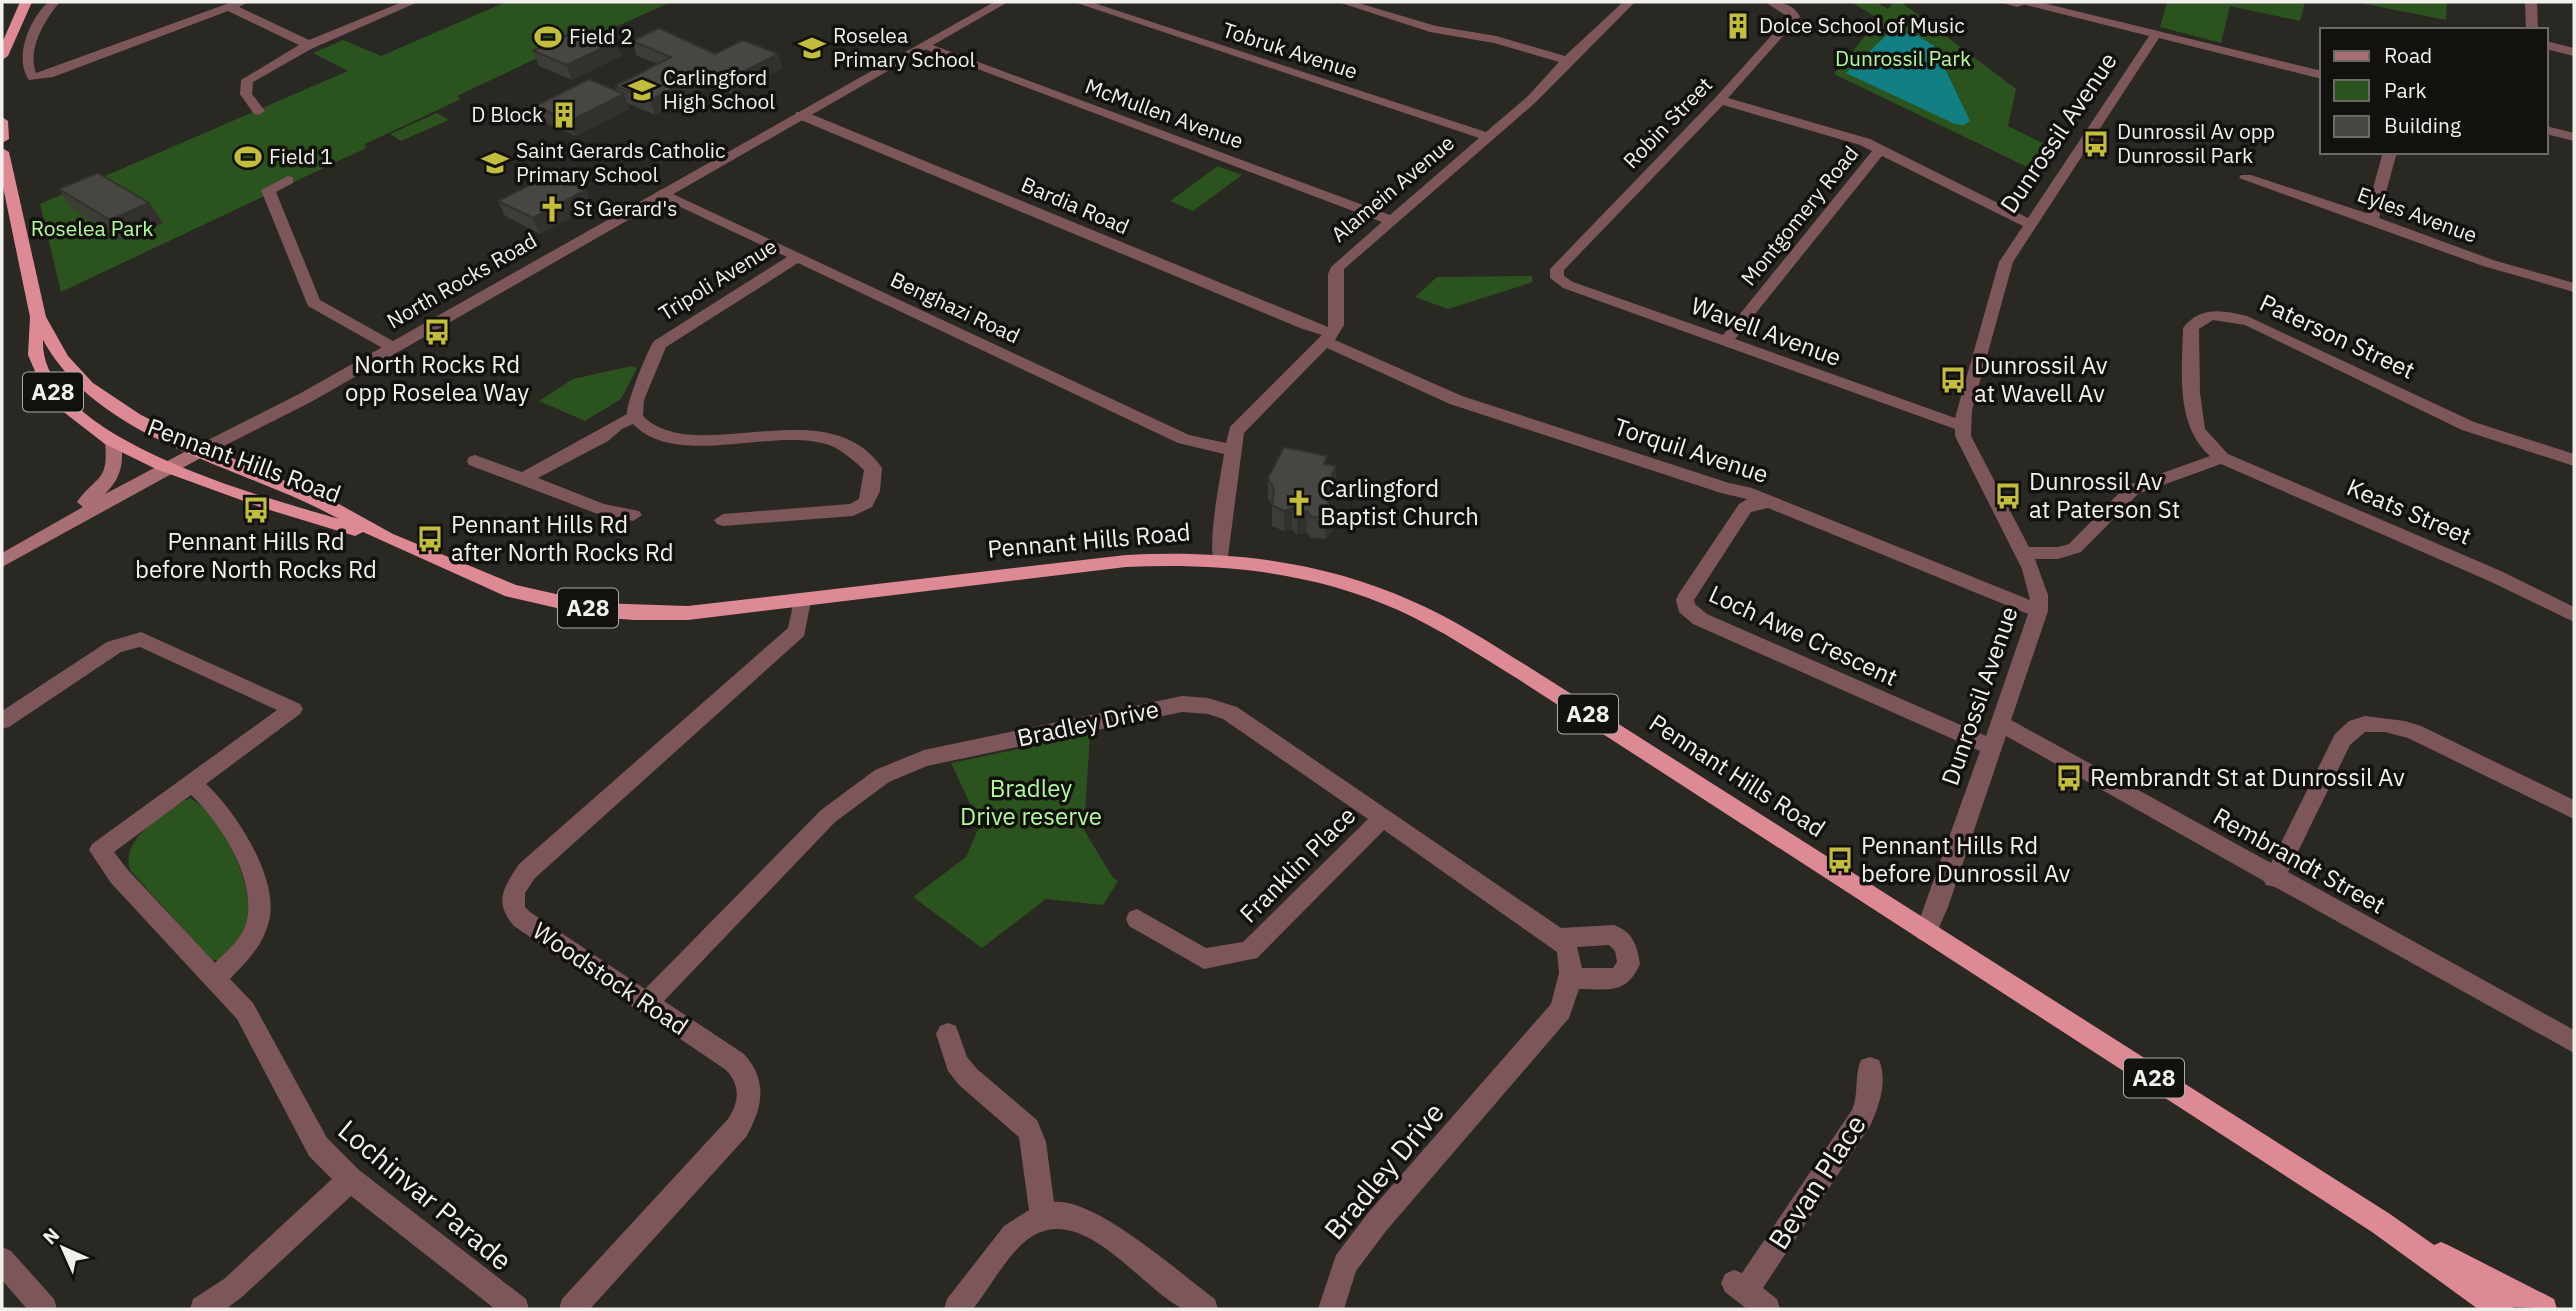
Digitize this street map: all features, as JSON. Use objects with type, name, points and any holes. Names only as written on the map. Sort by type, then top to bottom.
[{"type":"highway","points":[[2,56],[26,2]]},
{"type":"highway","points":[[2,121],[2,139]]},
{"type":"highway","name":"Pennant Hills Road","points":[[2,152],[38,317],[36,356],[52,391],[92,429],[160,466],[320,520],[387,538]]},
{"type":"highway","name":"Pennant Hills Road","points":[[38,317],[61,358],[87,387],[135,419],[195,449],[331,508],[387,538],[512,591],[596,610],[688,613],[1126,561],[1222,559],[1279,566],[1328,577],[1405,605],[1440,623],[1570,702],[2381,1223],[2500,1309]]},
{"type":"highway","name":"Pennant Hills Road","points":[[2381,1223],[2544,1309]]},
{"type":"main road","points":[[82,505],[106,485],[114,473],[116,460],[113,442]]},
{"type":"main road","name":"North Rocks Road","points":[[2,551],[82,505],[195,449]]},
{"type":"main road","name":"North Rocks Road","points":[[2,561],[160,466]]},
{"type":"street","points":[[54,2],[44,11],[31,46],[28,69],[31,76],[36,77],[242,2]]},
{"type":"street","points":[[259,111],[246,94],[247,80],[269,65],[309,45],[412,2]]},
{"type":"street","name":"North Rocks Road","points":[[195,449],[305,398],[1002,2]]},
{"type":"street","name":"Tobruk Avenue","points":[[1080,2],[1489,138]]},
{"type":"street","points":[[1343,2],[1434,29],[1496,40],[1567,61]]},
{"type":"street","name":"Alamein Avenue","points":[[1330,338],[1336,325],[1335,274],[1338,267],[1532,99],[1567,61],[1629,2]]},
{"type":"street","name":"Robin Street","points":[[1557,278],[1557,269],[1720,100],[1794,17],[1791,11],[1771,2]]},
{"type":"street","points":[[2006,2],[2026,2],[2320,75]]},
{"type":"street","points":[[2531,2],[2532,28]]},
{"type":"street","points":[[229,7],[309,45]]},
{"type":"street","name":"Dunrossil Avenue","points":[[1927,932],[2039,611],[2036,582],[1970,454],[1962,426],[2006,262],[2156,34]]},
{"type":"street","points":[[2548,46],[2574,52]]},
{"type":"street","name":"McMullen Avenue","points":[[923,47],[1391,220]]},
{"type":"street","points":[[1720,100],[1865,142],[2030,224]]},
{"type":"street","name":"Bardia Road","points":[[801,115],[1305,325],[1330,338]]},
{"type":"street","points":[[2548,130],[2574,137]]},
{"type":"street","name":"Montgomery Road","points":[[1725,342],[1881,150]]},
{"type":"street","points":[[2371,220],[2389,154]]},
{"type":"street","name":"Eyles Avenue","points":[[2246,178],[2488,263],[2574,288]]},
{"type":"street","points":[[288,180],[268,190],[313,303],[392,347]]},
{"type":"street","name":"Benghazi Road","points":[[662,193],[1184,439],[1233,450]]},
{"type":"street","name":"Tripoli Avenue","points":[[635,417],[635,404],[656,360],[656,349],[660,344],[797,257]]},
{"type":"street","name":"Wavell Avenue","points":[[1557,278],[1567,285],[1962,426]]},
{"type":"street","name":"Paterson Street","points":[[2222,458],[2206,443],[2197,429],[2193,388],[2191,328],[2198,320],[2213,316],[2225,316],[2258,326],[2468,426],[2574,460]]},
{"type":"street","points":[[1222,559],[1221,537],[1236,431],[1330,338]]},
{"type":"street","name":"Torquil Avenue","points":[[1330,338],[1456,400],[1727,489],[1746,492],[2039,611]]},
{"type":"street","points":[[525,478],[602,438],[616,425],[635,417],[652,430],[684,438],[720,440],[785,435],[822,439],[849,448],[873,468],[869,499],[858,508],[723,520]]},
{"type":"street","points":[[2023,553],[2058,553],[2075,548],[2132,490],[2222,458]]},
{"type":"street","name":"Keats Street","points":[[2222,458],[2496,576],[2574,615]]},
{"type":"street","points":[[475,461],[601,509],[633,515]]},
{"type":"street","name":"Loch Awe Crescent","points":[[1767,502],[1753,503],[1745,508],[1685,600],[1686,607],[1700,619],[1991,747]]},
{"type":"street","name":"Woodstock Road","points":[[572,1309],[737,1128],[748,1105],[749,1082],[742,1068],[522,919],[513,904],[516,885],[527,872],[797,631],[802,601]]},
{"type":"street","name":"Lochinvar Parade","points":[[2,721],[114,648],[141,639],[293,709],[100,850],[119,876],[249,1017],[314,1142],[350,1179],[516,1309]]},
{"type":"street","name":"Bradley Drive","points":[[646,1004],[828,816],[882,776],[924,758],[1182,704],[1208,706],[1239,718],[1558,938]]},
{"type":"street","name":"Rembrandt Street","points":[[2000,723],[2574,1042]]},
{"type":"street","points":[[2274,877],[2345,734],[2360,726],[2388,725],[2414,732],[2574,810]]},
{"type":"street","points":[[192,783],[217,806],[231,825],[244,851],[260,900],[258,921],[248,945],[215,979]]},
{"type":"street","name":"Franklin Place","points":[[1137,919],[1204,959],[1249,951],[1382,818]]},
{"type":"street","points":[[1614,936],[1626,946],[1629,964],[1619,978],[1571,979],[1573,973],[1563,942],[1558,938],[1614,936]]},
{"type":"street","name":"Bradley Drive","points":[[1331,1309],[1345,1264],[1377,1222],[1561,1010],[1571,979]]},
{"type":"street","points":[[948,1034],[957,1063],[968,1077],[1028,1129],[1033,1142],[1043,1216]]},
{"type":"street","name":"Bevan Place","points":[[1767,1309],[1740,1286],[1861,1118],[1869,1098],[1870,1068]]},
{"type":"street","points":[[203,1309],[233,1288],[350,1179]]},
{"type":"street","points":[[957,1309],[1002,1246],[1013,1235],[1043,1216],[1063,1214],[1094,1225],[1205,1309]]},
{"type":"street","points":[[2,1260],[44,1309]]},
{"type":"green space","name":"Roselea Park","points":[[506,2],[671,2],[553,55],[548,53],[457,96],[461,99],[365,144],[366,148],[61,292],[40,204],[348,71],[313,53],[343,40],[381,56]]},
{"type":"green space","name":"Dunrossil Park","points":[[1851,2],[1876,2],[1888,9],[1893,2],[1901,2],[2016,89],[2008,126],[2058,151],[2042,174],[1834,74],[1879,19]]},
{"type":"green space","points":[[2167,2],[2305,2],[2300,21],[2230,6],[2221,43],[2160,27]]},
{"type":"green space","points":[[2355,2],[2447,2],[2446,20]]},
{"type":"green space","points":[[437,113],[449,120],[401,141],[390,134]]},
{"type":"green space","points":[[1218,166],[1242,175],[1193,211],[1170,201]]},
{"type":"green space","points":[[1532,276],[1533,282],[1448,309],[1415,297],[1437,277]]},
{"type":"green space","points":[[632,366],[637,368],[621,399],[585,421],[539,401],[573,379]]},
{"type":"green space","name":"Bradley Drive reserve","points":[[1090,734],[1084,830],[1113,878],[1118,881],[1103,905],[1046,899],[982,948],[913,897],[966,857],[980,825],[951,763]]},
{"type":"green space","points":[[190,798],[214,820],[225,837],[242,874],[247,894],[250,912],[247,932],[233,953],[220,960],[211,960],[130,870],[131,848],[144,830]]},
{"type":"water","points":[[1889,33],[1915,34],[1934,46],[1970,121],[1964,125],[1955,124],[1846,73]]},
{"type":"building","points":[[582,28],[615,42],[567,65],[533,51]]},
{"type":"building","points":[[659,28],[715,54],[743,40],[778,54],[729,79],[708,71],[650,100],[615,86],[671,57],[632,41]]},
{"type":"building","points":[[589,79],[624,94],[570,121],[535,106]]},
{"type":"building","points":[[98,173],[149,203],[110,220],[59,189]]},
{"type":"building","points":[[551,174],[586,190],[533,218],[498,201]]},
{"type":"building","points":[[1284,447],[1327,456],[1324,464],[1336,466],[1323,495],[1334,510],[1326,518],[1311,517],[1307,511],[1297,514],[1292,508],[1284,511],[1272,505],[1274,489],[1268,478]]},
{"type":"place","name":"Dolce School of Music","points":[[1738,26]]},
{"type":"place","name":"Field 2","points":[[548,37]]},
{"type":"place","name":"Roselea Primary School","points":[[812,48]]},
{"type":"place","name":"Carlingford High School","points":[[642,90]]},
{"type":"place","name":"D Block","points":[[564,115]]},
{"type":"place","name":"Dunrossil Av opp Dunrossil Park","points":[[2096,144]]},
{"type":"place","name":"Field 1","points":[[248,157]]},
{"type":"place","name":"Saint Gerards Catholic Primary School","points":[[495,163]]},
{"type":"place","name":"St Gerard's","points":[[552,209]]},
{"type":"place","name":"North Rocks Rd opp Roselea Way","points":[[437,332]]},
{"type":"place","name":"Dunrossil Av at Wavell Av","points":[[1953,380]]},
{"type":"place","name":"Dunrossil Av at Paterson St","points":[[2008,496]]},
{"type":"place","name":"Carlingford Baptist Church","points":[[1299,503]]},
{"type":"place","name":"Pennant Hills Rd before North Rocks Rd","points":[[256,510]]},
{"type":"place","name":"Pennant Hills Rd after North Rocks Rd","points":[[430,539]]},
{"type":"place","name":"Rembrandt St at Dunrossil Av","points":[[2069,778]]},
{"type":"place","name":"Pennant Hills Rd before Dunrossil Av","points":[[1840,860]]}]
